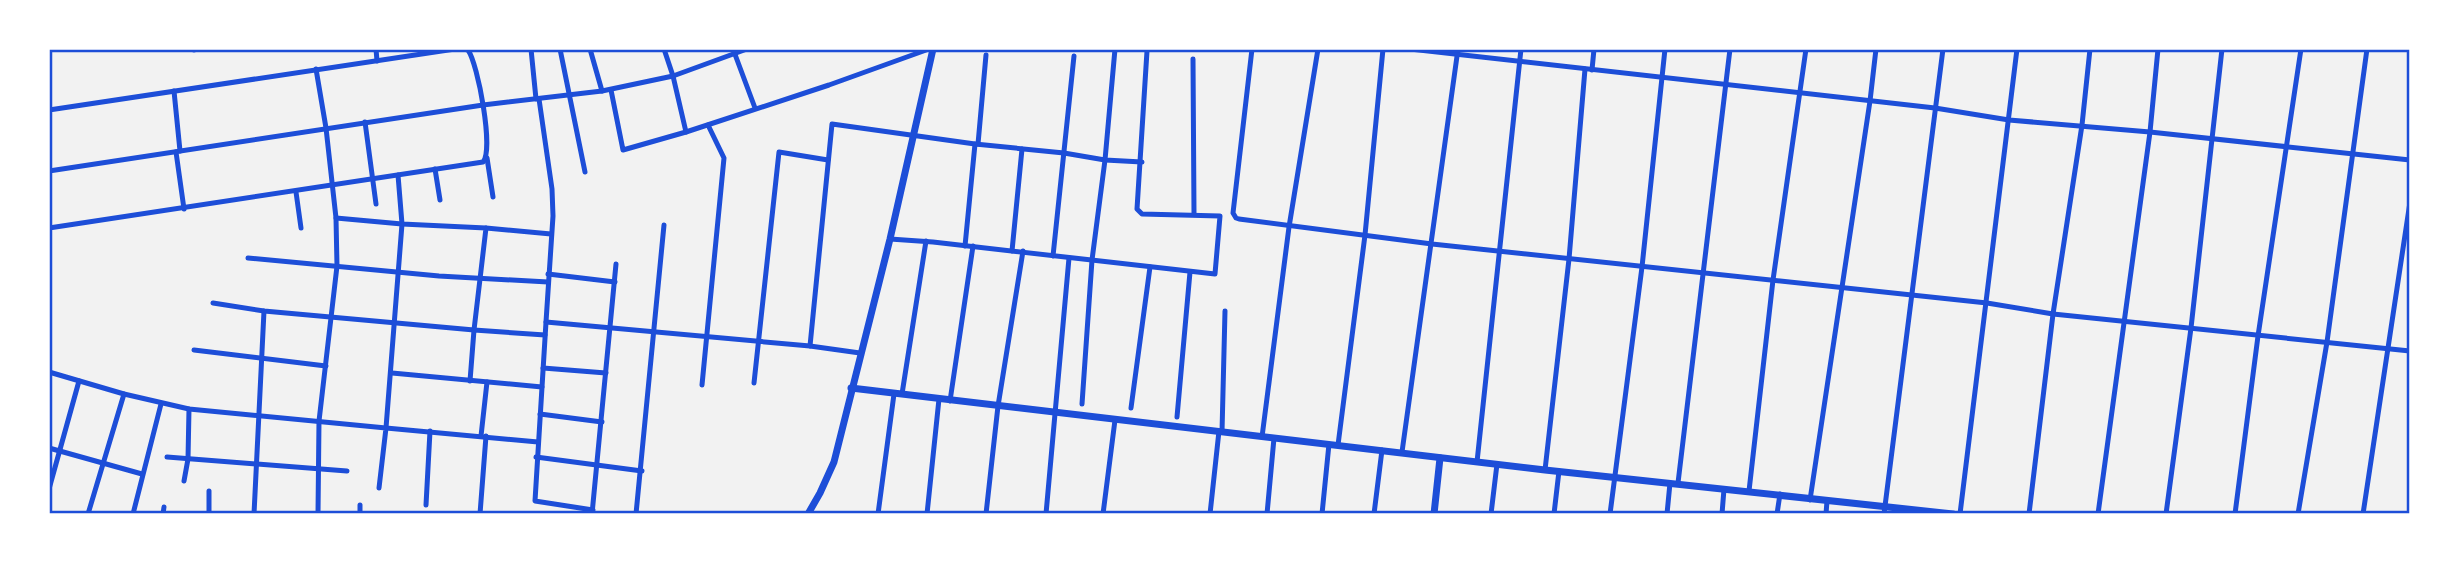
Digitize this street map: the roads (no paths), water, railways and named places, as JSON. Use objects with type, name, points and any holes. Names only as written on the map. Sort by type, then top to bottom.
[{"type":"street","points":[[376,49],[377,61]]},
{"type":"street","points":[[49,110],[455,49]]},
{"type":"street","points":[[464,49],[474,58],[483,105],[492,197]]},
{"type":"street","points":[[531,49],[552,189],[535,501],[593,512],[616,264]]},
{"type":"street","points":[[561,49],[584,172]]},
{"type":"street","points":[[590,49],[602,91]]},
{"type":"street","points":[[664,49],[687,132]]},
{"type":"street","points":[[49,171],[365,122],[611,90],[673,76],[734,51],[747,49]]},
{"type":"street","points":[[611,90],[623,150],[687,132],[931,49]]},
{"type":"street","points":[[808,514],[834,462],[890,239],[931,49]]},
{"type":"street","points":[[1082,404],[1092,260],[1115,49]]},
{"type":"street","points":[[1252,49],[1233,213],[1236,218],[1432,244],[2410,351]]},
{"type":"street","points":[[1262,437],[1289,227],[1318,49]]},
{"type":"street","points":[[1338,445],[1383,49]]},
{"type":"street","points":[[1410,49],[1458,52],[1519,62],[1935,108],[2010,120],[2082,125],[2410,160]]},
{"type":"street","points":[[1477,461],[1521,49]]},
{"type":"street","points":[[1545,470],[1588,70],[1594,49]]},
{"type":"street","points":[[1609,514],[1642,267],[1665,49]]},
{"type":"street","points":[[1667,514],[1674,483],[1730,49]]},
{"type":"street","points":[[1749,491],[1773,280],[1806,49]]},
{"type":"street","points":[[1810,500],[1876,49]]},
{"type":"street","points":[[1884,511],[1943,49]]},
{"type":"street","points":[[1960,514],[2018,49]]},
{"type":"street","points":[[2029,514],[2053,314],[2082,125],[2090,49]]},
{"type":"street","points":[[2098,514],[2122,320],[2150,132],[2158,49]]},
{"type":"street","points":[[2166,514],[2191,328],[2222,49]]},
{"type":"street","points":[[2235,514],[2258,336],[2301,49]]},
{"type":"street","points":[[2298,514],[2327,342],[2367,49]]},
{"type":"street","points":[[734,51],[755,108]]},
{"type":"street","points":[[890,239],[1023,251],[1215,274],[1220,216],[1139,212],[1147,51]]},
{"type":"street","points":[[1402,452],[1458,52]]},
{"type":"street","points":[[965,247],[986,55]]},
{"type":"street","points":[[1053,256],[1074,56]]},
{"type":"street","points":[[1193,59],[1194,214]]},
{"type":"street","points":[[316,69],[336,218],[337,267],[319,421],[318,514]]},
{"type":"street","points":[[174,91],[184,209]]},
{"type":"street","points":[[365,122],[376,204]]},
{"type":"street","points":[[810,346],[832,124],[1105,160],[1142,162]]},
{"type":"street","points":[[702,385],[724,158],[708,125]]},
{"type":"street","points":[[1012,251],[1022,149]]},
{"type":"street","points":[[754,383],[779,152],[828,160]]},
{"type":"street","points":[[49,229],[483,162],[487,158]]},
{"type":"street","points":[[435,169],[440,200]]},
{"type":"street","points":[[379,488],[392,373],[402,224],[398,175]]},
{"type":"street","points":[[296,192],[301,228]]},
{"type":"street","points":[[2363,514],[2410,202]]},
{"type":"street","points":[[336,218],[551,234]]},
{"type":"street","points":[[636,514],[664,225]]},
{"type":"street","points":[[470,381],[486,228]]},
{"type":"street","points":[[878,514],[926,241]]},
{"type":"street","points":[[950,401],[973,247]]},
{"type":"street","points":[[986,514],[998,406],[1023,251]]},
{"type":"street","points":[[248,258],[548,282]]},
{"type":"street","points":[[1046,514],[1069,258]]},
{"type":"street","points":[[1131,408],[1150,267]]},
{"type":"street","points":[[1177,417],[1190,272]]},
{"type":"street","points":[[548,274],[615,282]]},
{"type":"street","points":[[213,303],[264,312],[545,335]]},
{"type":"street","points":[[1210,514],[1221,431],[1225,311]]},
{"type":"street","points":[[254,514],[264,312]]},
{"type":"street","points":[[546,322],[860,353]]},
{"type":"street","points":[[194,349],[326,366]]},
{"type":"street","points":[[543,368],[606,373]]},
{"type":"street","points":[[49,372],[161,404],[189,409],[538,442]]},
{"type":"street","points":[[392,373],[542,387]]},
{"type":"street","points":[[49,489],[79,381]]},
{"type":"street","points":[[480,514],[487,382]]},
{"type":"street","points":[[851,388],[1545,470],[1780,494],[1884,511],[1951,514]]},
{"type":"street","points":[[88,514],[124,394]]},
{"type":"street","points":[[927,514],[939,399]]},
{"type":"street","points":[[134,514],[161,404]]},
{"type":"street","points":[[184,481],[188,459],[189,409]]},
{"type":"street","points":[[540,414],[602,422]]},
{"type":"street","points":[[1103,514],[1115,420]]},
{"type":"street","points":[[426,505],[430,431]]},
{"type":"street","points":[[1267,514],[1274,438]]},
{"type":"street","points":[[1322,514],[1329,444]]},
{"type":"street","points":[[49,448],[142,474]]},
{"type":"street","points":[[1374,514],[1382,450]]},
{"type":"street","points":[[167,457],[347,471]]},
{"type":"street","points":[[537,457],[642,471]]},
{"type":"street","points":[[1434,514],[1440,458]]},
{"type":"street","points":[[1491,514],[1497,464]]},
{"type":"street","points":[[1555,514],[1559,471]]},
{"type":"street","points":[[1722,514],[1724,489]]},
{"type":"street","points":[[209,491],[209,514]]},
{"type":"street","points":[[1777,514],[1780,494]]},
{"type":"street","points":[[1826,514],[1827,501]]},
{"type":"street","points":[[360,505],[360,514]]},
{"type":"street","points":[[163,514],[164,507]]}]
